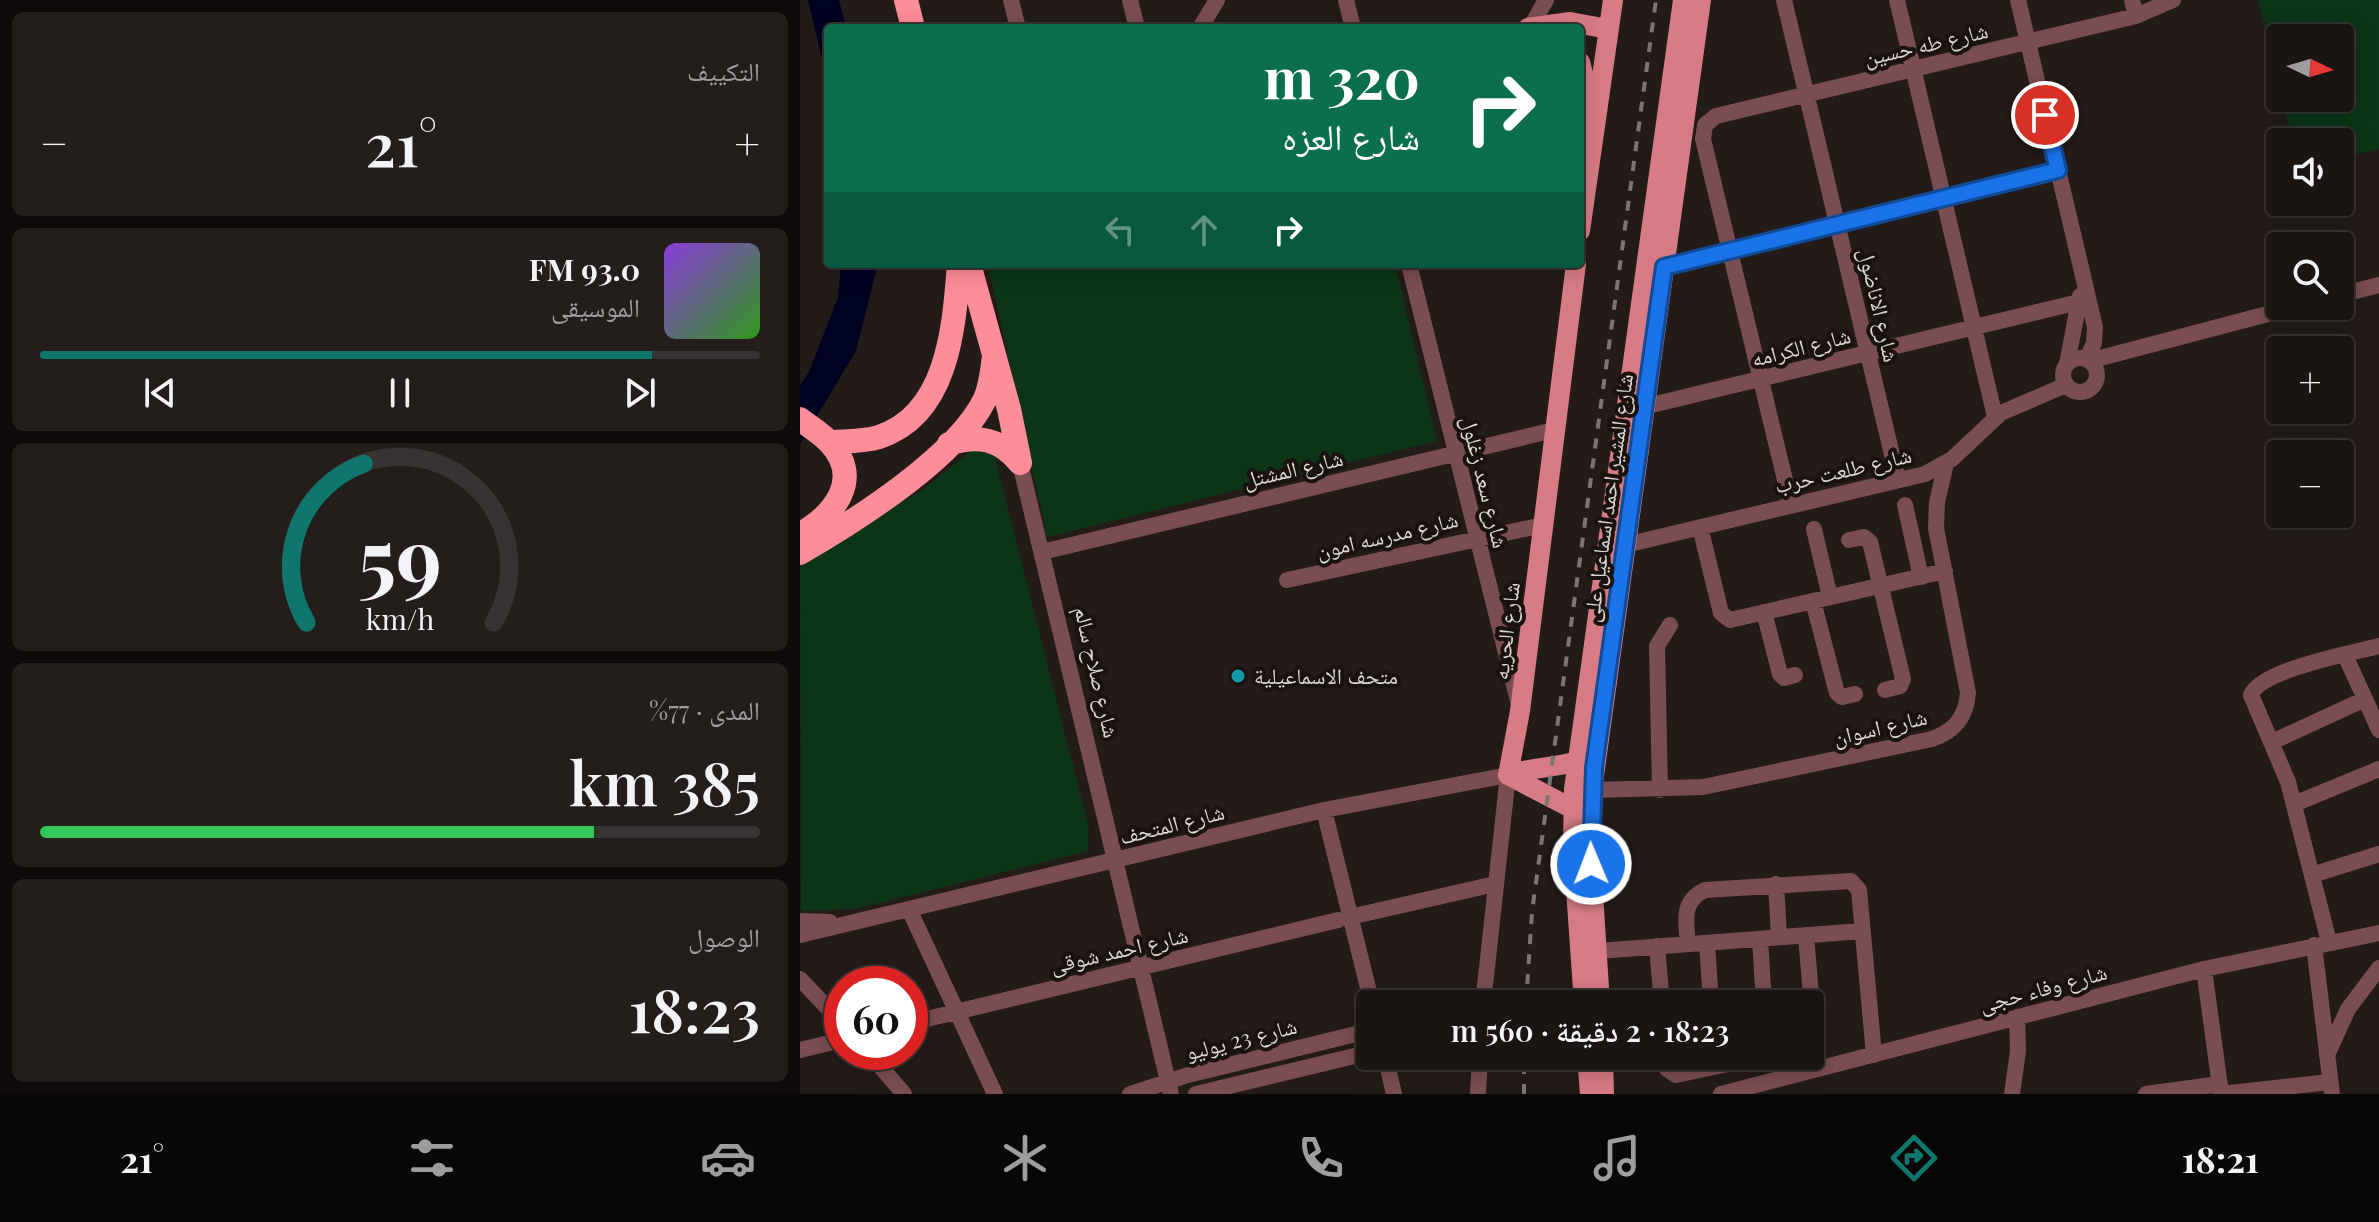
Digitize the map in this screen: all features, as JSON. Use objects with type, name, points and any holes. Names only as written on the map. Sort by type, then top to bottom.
[{"type":"highway","points":[[906,0],[912,24]]},
{"type":"highway","points":[[828,441],[879,437],[897,428],[927,402],[943,365],[958,268]]},
{"type":"highway","name":"شارع صلاح سالم","points":[[970,268],[1020,463]]},
{"type":"highway","points":[[800,553],[892,494],[949,444],[977,413],[986,397],[994,356]]},
{"type":"highway","points":[[800,419],[828,441],[844,467],[843,493],[828,516],[800,534]]},
{"type":"highway","points":[[949,444],[980,438],[996,442],[1020,463]]},
{"type":"main road","name":"شارع المشير احمد اسماعيل على","points":[[1655,269],[1683,0]]},
{"type":"main road","name":"شارع المشير احمد اسماعيل على","points":[[1583,990],[1573,809],[1578,761],[1616,547],[1655,269],[1701,0]]},
{"type":"main road","points":[[1584,197],[1612,2]]},
{"type":"main road","points":[[1584,26],[1608,29]]},
{"type":"main road","points":[[1584,78],[1595,121]]},
{"type":"main road","name":"شارع الحريه","points":[[1508,775],[1520,711],[1575,268]]},
{"type":"main road","name":"شارع المشير احمد اسماعيل على","points":[[1599,990],[1590,846],[1592,790],[1616,547]]},
{"type":"main road","points":[[1508,775],[1525,769],[1578,761]]},
{"type":"main road","points":[[1508,775],[1573,809]]},
{"type":"main road","points":[[1588,1070],[1590,1094]]},
{"type":"main road","points":[[1603,1070],[1604,1094]]},
{"type":"street","points":[[1011,0],[1017,24]]},
{"type":"street","points":[[1130,0],[1136,24]]},
{"type":"street","points":[[1202,24],[1217,0]]},
{"type":"street","points":[[1346,0],[1352,24]]},
{"type":"street","points":[[1531,24],[1546,0]]},
{"type":"street","name":"شارع الاناضول","points":[[1784,0],[1898,480]]},
{"type":"street","points":[[1897,0],[1995,417]]},
{"type":"street","points":[[2018,0],[2096,332],[2088,360],[2097,374],[2090,388],[2075,391],[2066,385],[2063,376],[2083,279]]},
{"type":"street","name":"شارع طه حسين","points":[[1730,251],[1703,139],[1705,125],[1712,118],[2028,42],[2134,8],[2173,0]]},
{"type":"street","points":[[1655,269],[2058,170]]},
{"type":"street","points":[[1730,251],[1791,505]]},
{"type":"street","name":"شارع سعد زغلول","points":[[1414,268],[1455,454],[1520,711]]},
{"type":"street","points":[[2354,291],[2379,285]]},
{"type":"street","name":"شارع الكرامه","points":[[1635,410],[2079,302]]},
{"type":"street","points":[[2067,364],[2076,358],[2088,360],[2266,314]]},
{"type":"street","name":"شارع طلعت حرب","points":[[1616,547],[1925,474],[1946,463],[1995,417],[2066,385]]},
{"type":"street","name":"شارع المشتل","points":[[1042,552],[1554,430]]},
{"type":"street","name":"شارع صلاح سالم","points":[[1020,463],[1170,1088]]},
{"type":"street","name":"شارع اسوان","points":[[1592,790],[1660,790],[1713,785],[1932,739],[1951,730],[1964,714],[1968,693],[1936,515],[1946,463]]},
{"type":"street","points":[[1905,505],[1921,577]]},
{"type":"street","name":"شارع مدرسه امون","points":[[1287,580],[1543,525]]},
{"type":"street","points":[[1700,527],[1723,617],[1730,620],[1945,571]]},
{"type":"street","points":[[1814,529],[1830,597]]},
{"type":"street","points":[[1849,540],[1862,537],[1869,540],[1903,679],[1900,686],[1885,690]]},
{"type":"street","points":[[1813,601],[1837,693],[1842,697],[1855,694]]},
{"type":"street","points":[[1764,612],[1780,674],[1784,678],[1795,675]]},
{"type":"street","points":[[1660,790],[1657,646],[1670,625]]},
{"type":"street","points":[[2146,1094],[2331,1088],[2322,944],[2312,875],[2294,804],[2251,695],[2258,684],[2379,646]]},
{"type":"street","points":[[2345,655],[2378,728]]},
{"type":"street","points":[[2272,742],[2363,700]]},
{"type":"street","points":[[2294,804],[2379,769]]},
{"type":"street","name":"شارع المتحف","points":[[800,935],[1324,810],[1508,775]]},
{"type":"street","name":"شارع الحريه","points":[[1483,990],[1508,775]]},
{"type":"street","points":[[1324,810],[1344,919],[1367,990]]},
{"type":"street","points":[[2312,875],[2379,854]]},
{"type":"street","points":[[1688,944],[1685,910],[1699,892],[1776,884],[1851,881],[1859,890],[1874,1055]]},
{"type":"street","name":"شارع احمد شوقى","points":[[928,1018],[1495,884]]},
{"type":"street","points":[[1776,884],[1779,937]]},
{"type":"street","points":[[909,909],[995,1094]]},
{"type":"street","name":"شارع المتحف","points":[[800,921],[848,923]]},
{"type":"street","points":[[1598,951],[1862,931]]},
{"type":"street","name":"شارع وفاء حجى","points":[[1721,1094],[2204,969],[2379,933]]},
{"type":"street","points":[[1806,935],[1811,990]]},
{"type":"street","points":[[1760,939],[1763,990]]},
{"type":"street","points":[[1707,943],[1710,990]]},
{"type":"street","points":[[1657,946],[1661,990]]},
{"type":"street","points":[[2327,1056],[2348,1009],[2379,968]]},
{"type":"street","points":[[2204,969],[2221,1091]]},
{"type":"street","points":[[800,979],[824,1004]]},
{"type":"street","points":[[2012,1094],[2018,1051],[2017,1017]]},
{"type":"street","name":"شارع 23 يوليو","points":[[1130,1094],[1170,1088],[1272,1054],[1356,1034]]},
{"type":"street","points":[[800,1050],[824,1044]]},
{"type":"street","points":[[1272,1054],[1276,1073]]},
{"type":"street","name":"شارع 23 يوليو","points":[[1196,1094],[1356,1055]]},
{"type":"street","points":[[883,1070],[904,1094]]},
{"type":"street","points":[[1388,1070],[1394,1094]]},
{"type":"street","points":[[1478,1094],[1479,1070]]},
{"type":"green space","points":[[2258,0],[2379,0],[2379,149],[2354,155],[2354,128],[2290,128],[2286,112],[2354,112],[2354,24],[2266,24],[2266,32]]},
{"type":"green space","points":[[989,268],[1396,268],[1437,441],[1047,537]]},
{"type":"green space","points":[[973,449],[994,454],[1089,828],[1088,851],[855,909],[801,911],[800,563],[921,491]]},
{"type":"water","points":[[808,0],[839,0],[845,24],[824,24],[824,67]]},
{"type":"water","points":[[841,268],[877,268],[856,351],[800,444],[800,385],[809,372],[838,297]]},
{"type":"railway","points":[[1527,990],[1532,912],[1656,0]]},
{"type":"railway","points":[[1524,1070],[1524,1094]]},
{"type":"place","name":"متحف الاسماعيلية","points":[[1238,676]]},
{"type":"route","points":[[1591,864],[1590,811],[1594,768],[1664,267],[2058,170],[2045,115]]}]
